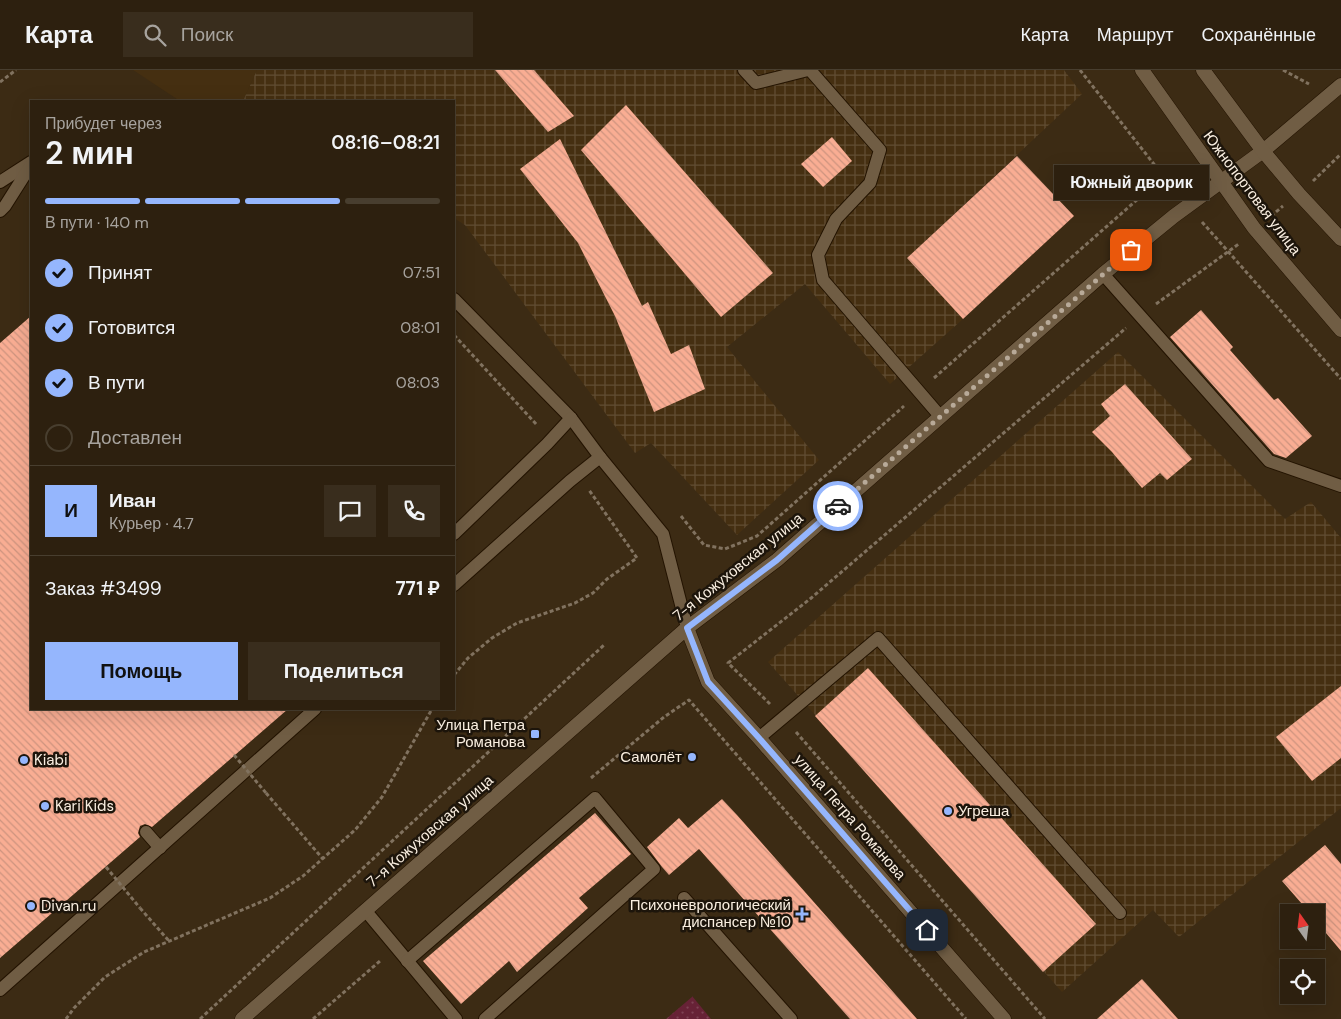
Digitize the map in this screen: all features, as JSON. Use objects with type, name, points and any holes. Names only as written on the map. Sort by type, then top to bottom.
[{"type":"street","name":"Южнопортовая улица","points":[[1142,70],[1254,228],[1341,330]]},
{"type":"street","points":[[1204,70],[1263,151],[1341,240]]},
{"type":"street","name":"7-я Кожуховская улица","points":[[242,1019],[687,628],[777,560],[1103,274],[1188,206],[1263,151],[1341,84]]},
{"type":"street","name":"улица Петра Романова","points":[[687,628],[708,682],[1004,1019]]},
{"type":"lane","points":[[744,70],[756,83],[809,70],[880,150],[870,183],[836,218],[818,255],[823,280],[940,416]]},
{"type":"lane","points":[[0,182],[30,165]]},
{"type":"lane","points":[[0,211],[30,166]]},
{"type":"lane","points":[[1103,274],[1269,461],[1341,486]]},
{"type":"lane","points":[[455,300],[571,418],[600,457],[663,534],[687,628]]},
{"type":"lane","points":[[455,533],[547,444],[571,418]]},
{"type":"lane","points":[[455,584],[570,481],[600,457]]},
{"type":"lane","points":[[759,738],[878,638],[1120,913]]},
{"type":"lane","points":[[0,990],[314,710]]},
{"type":"lane","points":[[407,961],[595,798],[654,869],[485,1019]]},
{"type":"lane","points":[[146,832],[160,848]]},
{"type":"lane","points":[[684,898],[791,1019]]},
{"type":"lane","points":[[365,910],[456,1019]]},
{"type":"path","points":[[0,82],[16,70]]},
{"type":"path","points":[[1080,70],[1163,177],[1341,379]]},
{"type":"path","points":[[1283,70],[1313,88]]},
{"type":"path","points":[[1045,1019],[783,717],[728,663],[810,599],[1139,316],[1229,252],[1254,228],[1299,194],[1341,154]]},
{"type":"path","points":[[455,674],[468,658],[492,638],[518,623],[575,603],[593,593],[607,579],[637,558]]},
{"type":"path","points":[[200,1019],[604,645]]},
{"type":"path","points":[[689,700],[966,1019]]},
{"type":"path","points":[[66,1019],[105,976],[144,952],[270,898],[303,876],[355,830],[382,797],[431,710]]},
{"type":"path","points":[[234,755],[323,859]]},
{"type":"path","points":[[106,867],[169,941]]},
{"type":"shaded area","points":[[133,70],[257,70],[243,100],[178,100]]},
{"type":"shaded area","points":[[257,70],[1064,70],[1082,94],[907,258],[963,319],[890,384],[805,284],[727,347],[819,460],[737,535],[651,443],[635,453],[465,225],[455,219],[455,100],[243,100]]},
{"type":"shaded area","points":[[1118,352],[1285,519],[1311,502],[1341,538],[1341,808],[1179,937],[1153,910],[1062,992],[768,662]]},
{"type":"shaded area","points":[[692,997],[711,1019],[666,1019]]},
{"type":"building","points":[[495,70],[534,70],[574,116],[548,132]]},
{"type":"building","points":[[626,105],[773,273],[721,317],[581,150]]},
{"type":"building","points":[[832,137],[852,161],[823,187],[801,164]]},
{"type":"building","points":[[560,139],[642,306],[648,302],[671,354],[689,345],[705,389],[654,412],[615,316],[578,243],[520,169]]},
{"type":"building","points":[[1017,156],[1074,216],[963,319],[907,258]]},
{"type":"building","points":[[1201,310],[1233,347],[1230,350],[1274,400],[1278,398],[1312,436],[1286,458],[1274,454],[1170,337]]},
{"type":"building","points":[[30,317],[30,710],[287,710],[152,827],[145,824],[140,826],[138,833],[140,837],[0,958],[0,343]]},
{"type":"building","points":[[1125,384],[1192,459],[1167,480],[1160,473],[1142,488],[1112,452],[1092,432],[1110,416],[1101,404]]},
{"type":"building","name":"Угреша","points":[[868,668],[1096,924],[1043,972],[815,716]]},
{"type":"building","points":[[1341,686],[1341,758],[1312,781],[1276,737]]},
{"type":"building","points":[[722,799],[917,1019],[850,1019],[699,849],[669,875],[647,847],[679,818],[688,828]]},
{"type":"building","points":[[595,813],[631,854],[579,898],[588,908],[517,972],[509,961],[461,1004],[423,961]]},
{"type":"building","points":[[1325,845],[1341,864],[1341,951],[1325,932],[1325,904],[1302,904],[1282,881]]},
{"type":"building","points":[[1142,979],[1178,1019],[1097,1019]]},
{"type":"way so far","points":[[838,506],[1131,250]]},
{"type":"place","name":"Южный дворик","points":[[1131,250]]},
{"type":"place","name":"Улица Петра Романова","points":[[535,734]]},
{"type":"place","name":"Самолёт","points":[[692,757]]},
{"type":"place","name":"Kiabi","points":[[24,760]]},
{"type":"place","name":"Kari Kids","points":[[45,806]]},
{"type":"place","name":"Угреша","points":[[948,811]]},
{"type":"place","name":"Divan.ru","points":[[31,906]]},
{"type":"place","name":"Психоневрологический диспансер №10","points":[[802,914]]},
{"type":"route","points":[[838,506],[777,560],[687,628],[708,682],[927,930]]}]
